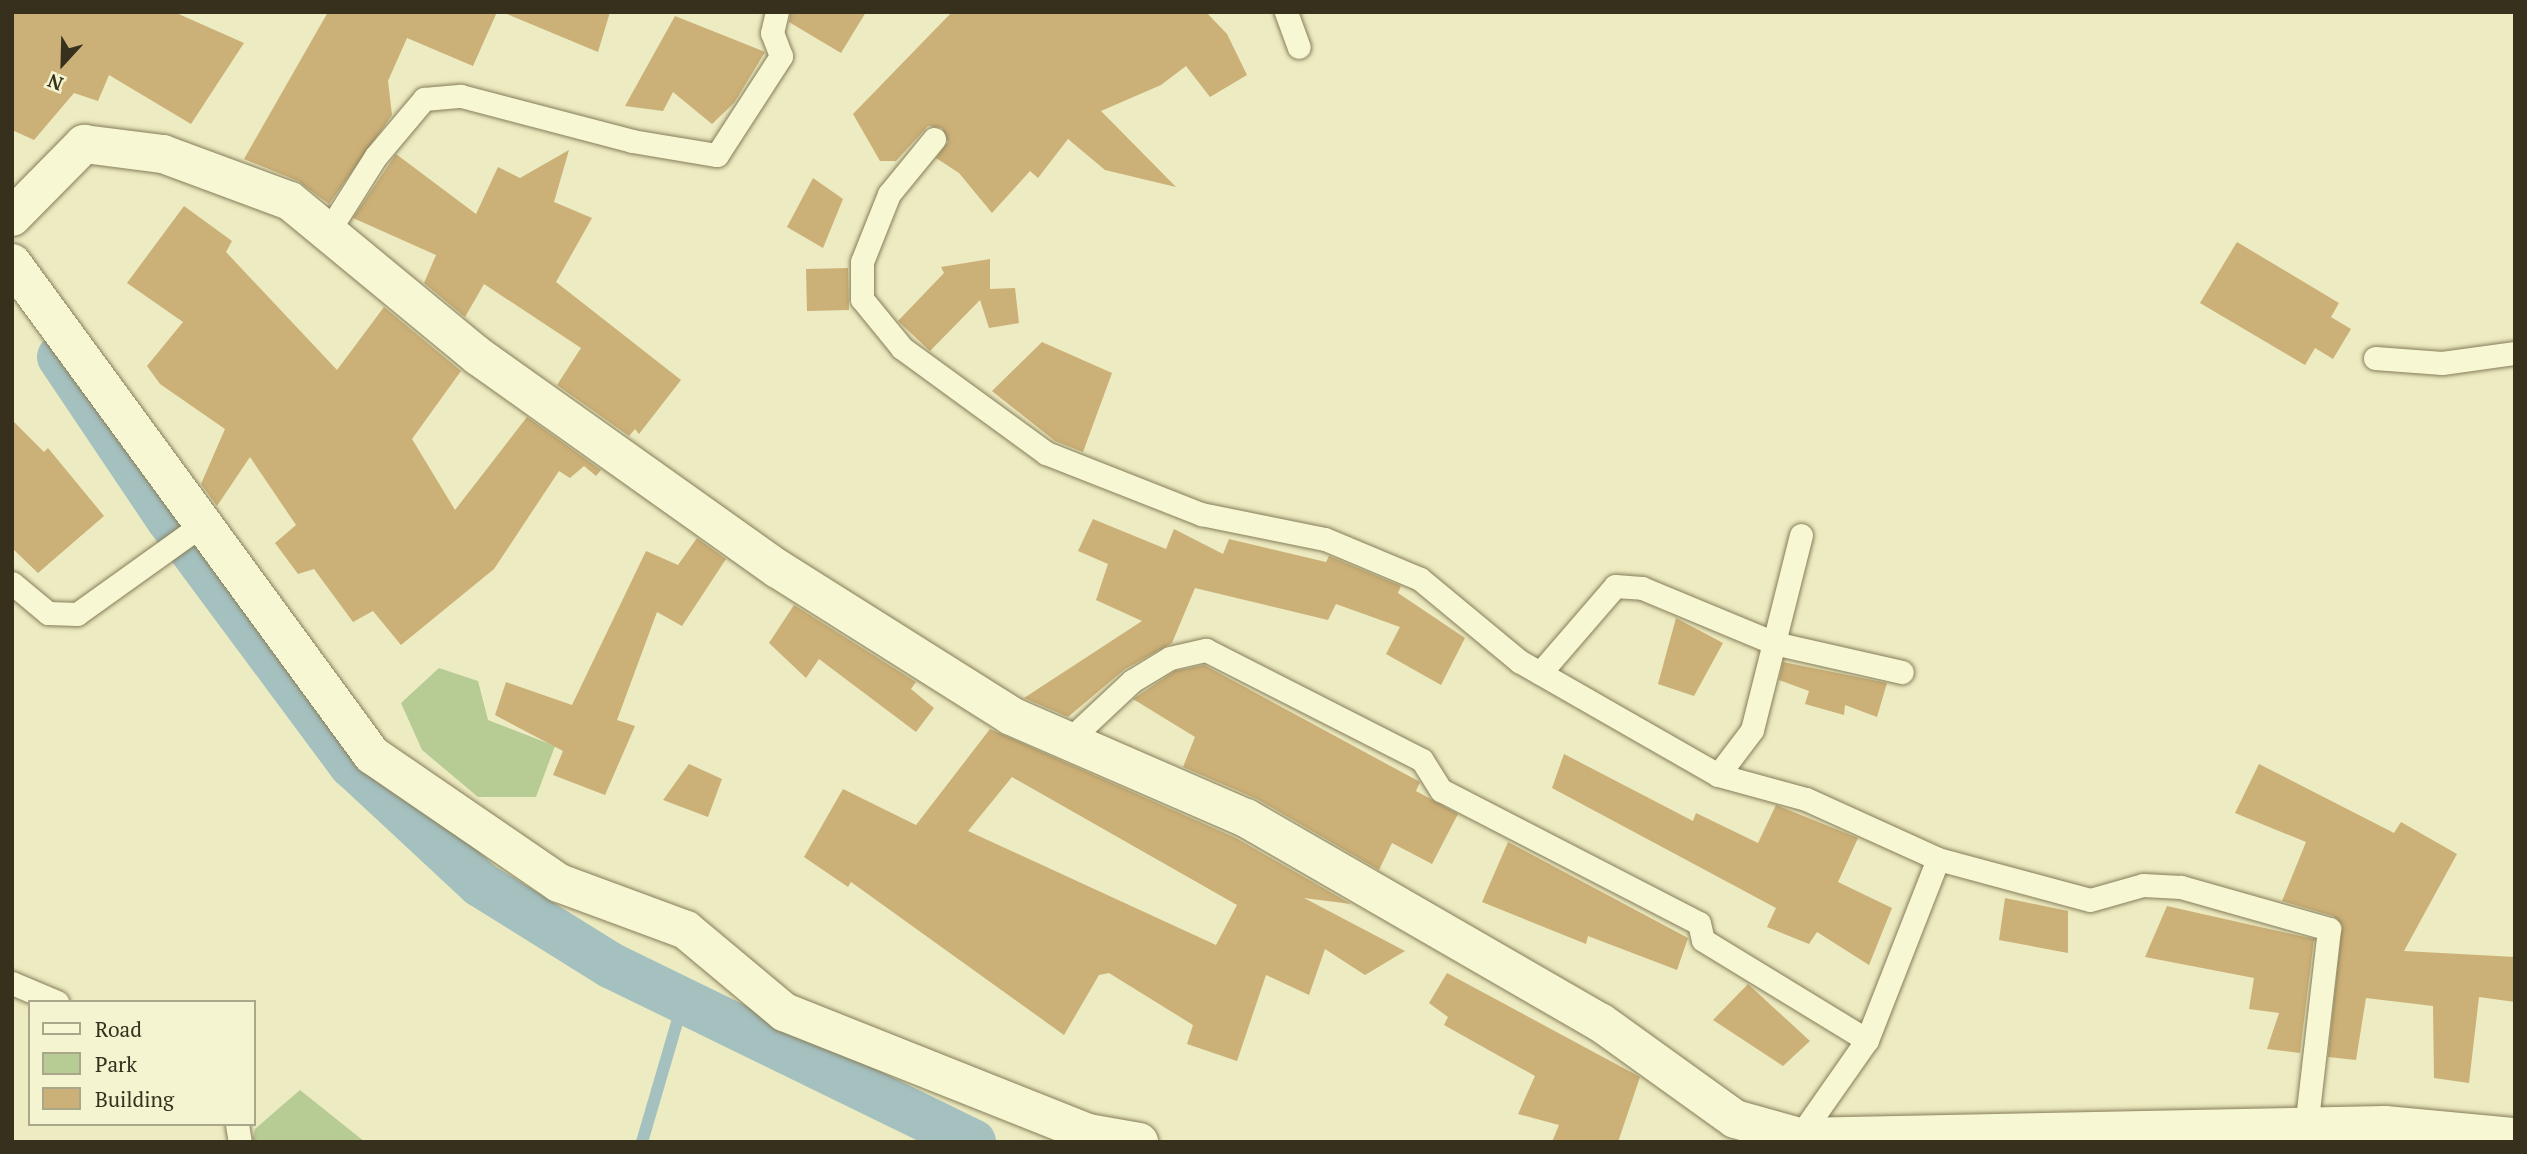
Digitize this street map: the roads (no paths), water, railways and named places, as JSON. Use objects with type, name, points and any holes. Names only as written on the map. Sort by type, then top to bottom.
[{"type":"street","points":[[12,217],[84,144],[163,154],[290,201],[329,230],[478,356],[761,558],[1010,716],[1246,818],[1600,1022],[1735,1119],[1797,1139],[2385,1125],[2515,1137]]},
{"type":"street","points":[[12,263],[200,526],[372,755],[559,883],[686,930],[784,1012],[1088,1133],[1139,1142]]},
{"type":"lane","points":[[329,230],[376,156],[424,99],[461,96],[632,141],[717,155],[781,57],[772,33],[777,12]]},
{"type":"lane","points":[[1286,12],[1299,47]]},
{"type":"lane","points":[[934,139],[889,194],[862,262],[862,299],[902,348],[1046,453],[1201,514],[1325,539],[1420,579],[1540,673],[1718,775],[1806,799],[1938,859],[2090,900],[2143,885],[2181,887],[2329,929],[2306,1127]]},
{"type":"lane","points":[[2375,358],[2442,363],[2515,353]]},
{"type":"lane","points":[[12,583],[48,613],[77,614],[200,526]]},
{"type":"lane","points":[[1718,775],[1752,730],[1801,535]]},
{"type":"lane","points":[[1540,673],[1615,586],[1642,588],[1773,643],[1902,672]]},
{"type":"lane","points":[[1068,741],[1132,681],[1170,658],[1206,650],[1422,760],[1441,790],[1699,923],[1703,940],[1867,1040]]},
{"type":"lane","points":[[1797,1139],[1867,1040],[1938,859]]},
{"type":"lane","points":[[12,983],[52,1000]]},
{"type":"waterway","points":[[60,357],[169,519],[352,765],[480,884],[610,965],[973,1142]]},
{"type":"waterway","points":[[642,1142],[683,1002]]}]
